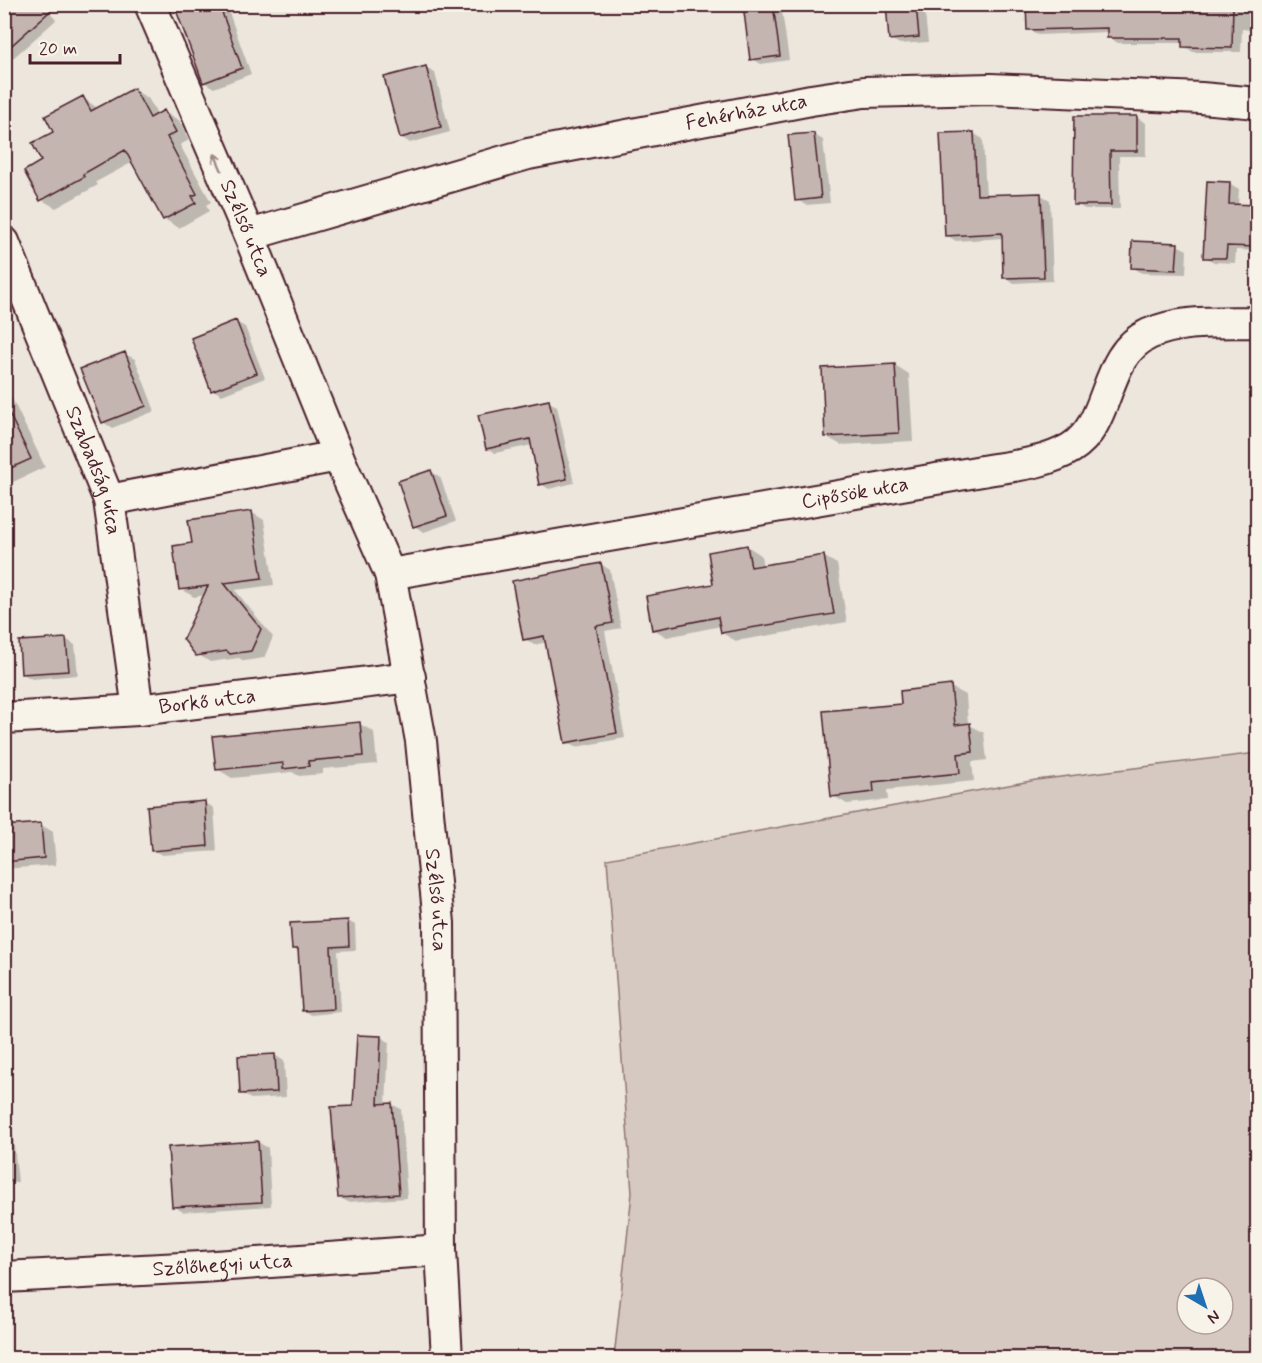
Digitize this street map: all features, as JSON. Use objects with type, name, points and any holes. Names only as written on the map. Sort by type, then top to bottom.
[{"type":"street","name":"Szélső utca","points":[[150,4],[249,235],[338,456],[390,574],[421,741],[439,923],[441,1250],[447,1359]]},
{"type":"street","name":"Fehérház utca","points":[[249,235],[528,154],[864,92],[991,89],[1201,98],[1257,103]]},
{"type":"street","name":"Szabadság utca","points":[[4,242],[110,500],[138,710]]},
{"type":"street","name":"Cipősök utca","points":[[390,574],[982,471],[1056,456],[1073,447],[1086,435],[1096,419],[1122,357],[1133,344],[1148,334],[1168,327],[1257,322]]},
{"type":"street","points":[[110,500],[338,456]]},
{"type":"street","name":"Borkő utca","points":[[4,718],[138,710],[410,677]]},
{"type":"street","name":"Szőlőhegyi utca","points":[[4,1277],[201,1267],[441,1250]]},
{"type":"shaded area","points":[[1257,753],[1257,1358],[614,1358],[632,1193],[607,859],[1036,780]]},
{"type":"building","points":[[4,4],[58,4],[4,52]]},
{"type":"building","points":[[189,4],[219,4],[242,68],[203,83],[176,10]]},
{"type":"building","points":[[743,4],[773,4],[780,56],[750,60]]},
{"type":"building","points":[[886,4],[916,4],[919,37],[889,40]]},
{"type":"building","points":[[1026,4],[1233,4],[1232,48],[1182,47],[1182,38],[1107,38],[1107,28],[1027,30]]},
{"type":"building","points":[[426,66],[441,127],[400,138],[384,77]]},
{"type":"building","points":[[134,88],[150,118],[164,110],[176,132],[167,137],[197,194],[192,196],[196,203],[163,220],[125,150],[83,174],[84,177],[40,201],[24,171],[41,161],[32,143],[53,132],[45,116],[83,96],[91,111]]},
{"type":"building","points":[[1074,116],[1137,116],[1137,151],[1110,151],[1111,205],[1073,205]]},
{"type":"building","points":[[974,132],[977,195],[1041,193],[1044,277],[1003,278],[1002,233],[945,236],[940,133]]},
{"type":"building","points":[[814,133],[821,198],[795,201],[788,135]]},
{"type":"building","points":[[1207,181],[1230,182],[1229,204],[1257,205],[1257,247],[1227,246],[1226,258],[1203,258]]},
{"type":"building","points":[[1132,241],[1178,243],[1176,270],[1131,268]]},
{"type":"building","points":[[236,320],[257,373],[211,391],[191,338]]},
{"type":"building","points":[[125,352],[146,406],[102,423],[80,369]]},
{"type":"building","points":[[895,364],[899,433],[825,437],[822,368]]},
{"type":"building","points":[[549,400],[567,479],[539,485],[530,439],[486,449],[478,415]]},
{"type":"building","points":[[4,403],[31,459],[4,471]]},
{"type":"building","points":[[431,470],[447,516],[413,527],[398,481]]},
{"type":"building","points":[[252,511],[262,578],[224,583],[261,629],[251,651],[230,654],[227,651],[196,656],[183,639],[208,586],[179,590],[173,546],[192,543],[188,520]]},
{"type":"building","points":[[747,545],[751,567],[824,555],[834,614],[721,633],[718,617],[652,630],[646,596],[713,584],[708,552]]},
{"type":"building","points":[[601,563],[613,623],[596,626],[617,733],[565,743],[544,636],[523,640],[512,581]]},
{"type":"building","points":[[66,638],[69,671],[21,674],[19,641]]},
{"type":"building","points":[[951,685],[955,725],[970,723],[973,752],[958,754],[960,773],[873,782],[874,792],[831,797],[823,711],[901,704],[900,691]]},
{"type":"building","points":[[360,722],[363,756],[308,761],[309,766],[283,769],[283,763],[216,770],[212,736]]},
{"type":"building","points":[[205,801],[208,846],[151,851],[147,806]]},
{"type":"building","points":[[41,823],[44,858],[4,862],[4,826]]},
{"type":"building","points":[[348,920],[349,946],[331,947],[334,1009],[302,1011],[298,949],[292,949],[290,923]]},
{"type":"building","points":[[357,1035],[381,1036],[378,1104],[392,1103],[399,1194],[338,1198],[331,1107],[353,1106]]},
{"type":"building","points":[[275,1054],[277,1092],[240,1094],[238,1056]]},
{"type":"building","points":[[258,1141],[262,1202],[172,1207],[168,1147]]}]
